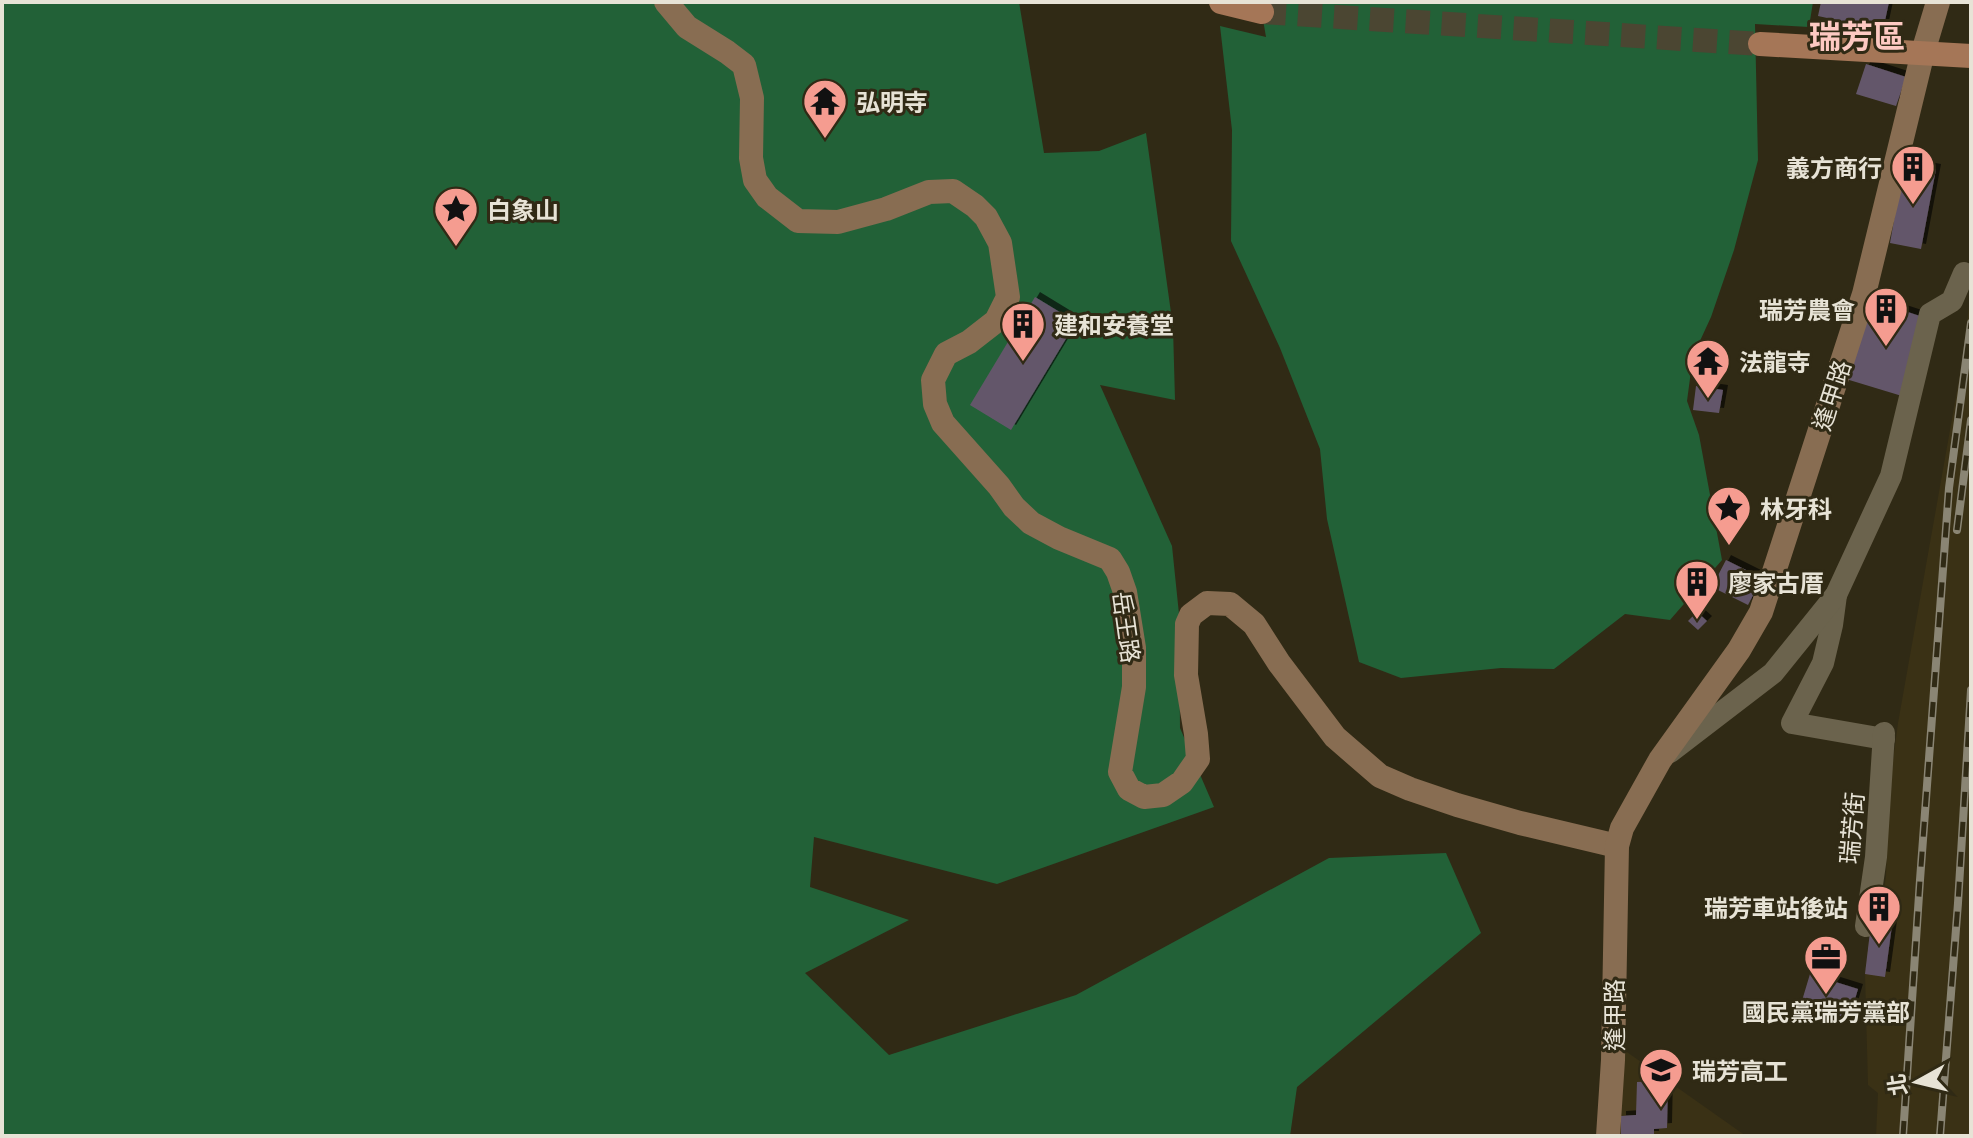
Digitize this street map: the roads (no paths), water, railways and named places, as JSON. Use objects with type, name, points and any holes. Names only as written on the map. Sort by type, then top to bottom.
[{"type":"main road","points":[[1221,2],[1262,12]]},
{"type":"main road","points":[[1760,44],[1971,56]]},
{"type":"street","name":"岳王路","points":[[666,2],[687,27],[744,65],[752,98],[751,158],[755,180],[767,197],[798,221],[838,222],[886,209],[929,192],[953,191],[986,217],[1000,243],[1008,297],[996,321],[969,342],[946,354],[933,380],[935,404],[943,423],[1031,523],[1110,559],[1118,572],[1125,592],[1134,648],[1134,687],[1120,772],[1129,789],[1144,797],[1163,795],[1182,782],[1198,759],[1186,675],[1187,624],[1191,615],[1207,603],[1230,604],[1254,624],[1279,663],[1335,737],[1380,776],[1457,805],[1617,846]]},
{"type":"street","name":"逢甲路","points":[[1608,1136],[1613,1060],[1617,846],[1622,828],[1660,760],[1739,650],[1761,612],[1864,294],[1938,2]]},
{"type":"street","name":"逢甲路","points":[[1660,760],[1773,673],[1836,595],[1891,476],[1930,314],[1952,301],[1964,273]]},
{"type":"street","name":"瑞芳街","points":[[1836,595],[1823,663],[1792,723],[1884,736],[1876,857],[1866,926]]},
{"type":"tunnel","points":[[1262,12],[1760,44]]},
{"type":"railway","points":[[1903,1136],[1949,488],[1971,323]]},
{"type":"railway","points":[[1957,530],[1971,420]]},
{"type":"railway","points":[[1940,1136],[1971,690]]},
{"type":"place","name":"弘明寺","points":[[825,140]]},
{"type":"place","name":"義方商行","points":[[1913,206]]},
{"type":"place","name":"白象山","points":[[456,248]]},
{"type":"place","name":"瑞芳農會","points":[[1886,348]]},
{"type":"place","name":"建和安養堂","points":[[1023,363]]},
{"type":"place","name":"法龍寺","points":[[1708,400]]},
{"type":"place","name":"林牙科","points":[[1729,547]]},
{"type":"place","name":"廖家古厝","points":[[1697,621]]},
{"type":"place","name":"瑞芳車站後站","points":[[1879,946]]},
{"type":"place","name":"國民黨瑞芳黨部","points":[[1826,996]]},
{"type":"place","name":"瑞芳高工","points":[[1661,1109]]},
{"type":"district","name":"瑞芳區","points":[[1857,35]]}]
